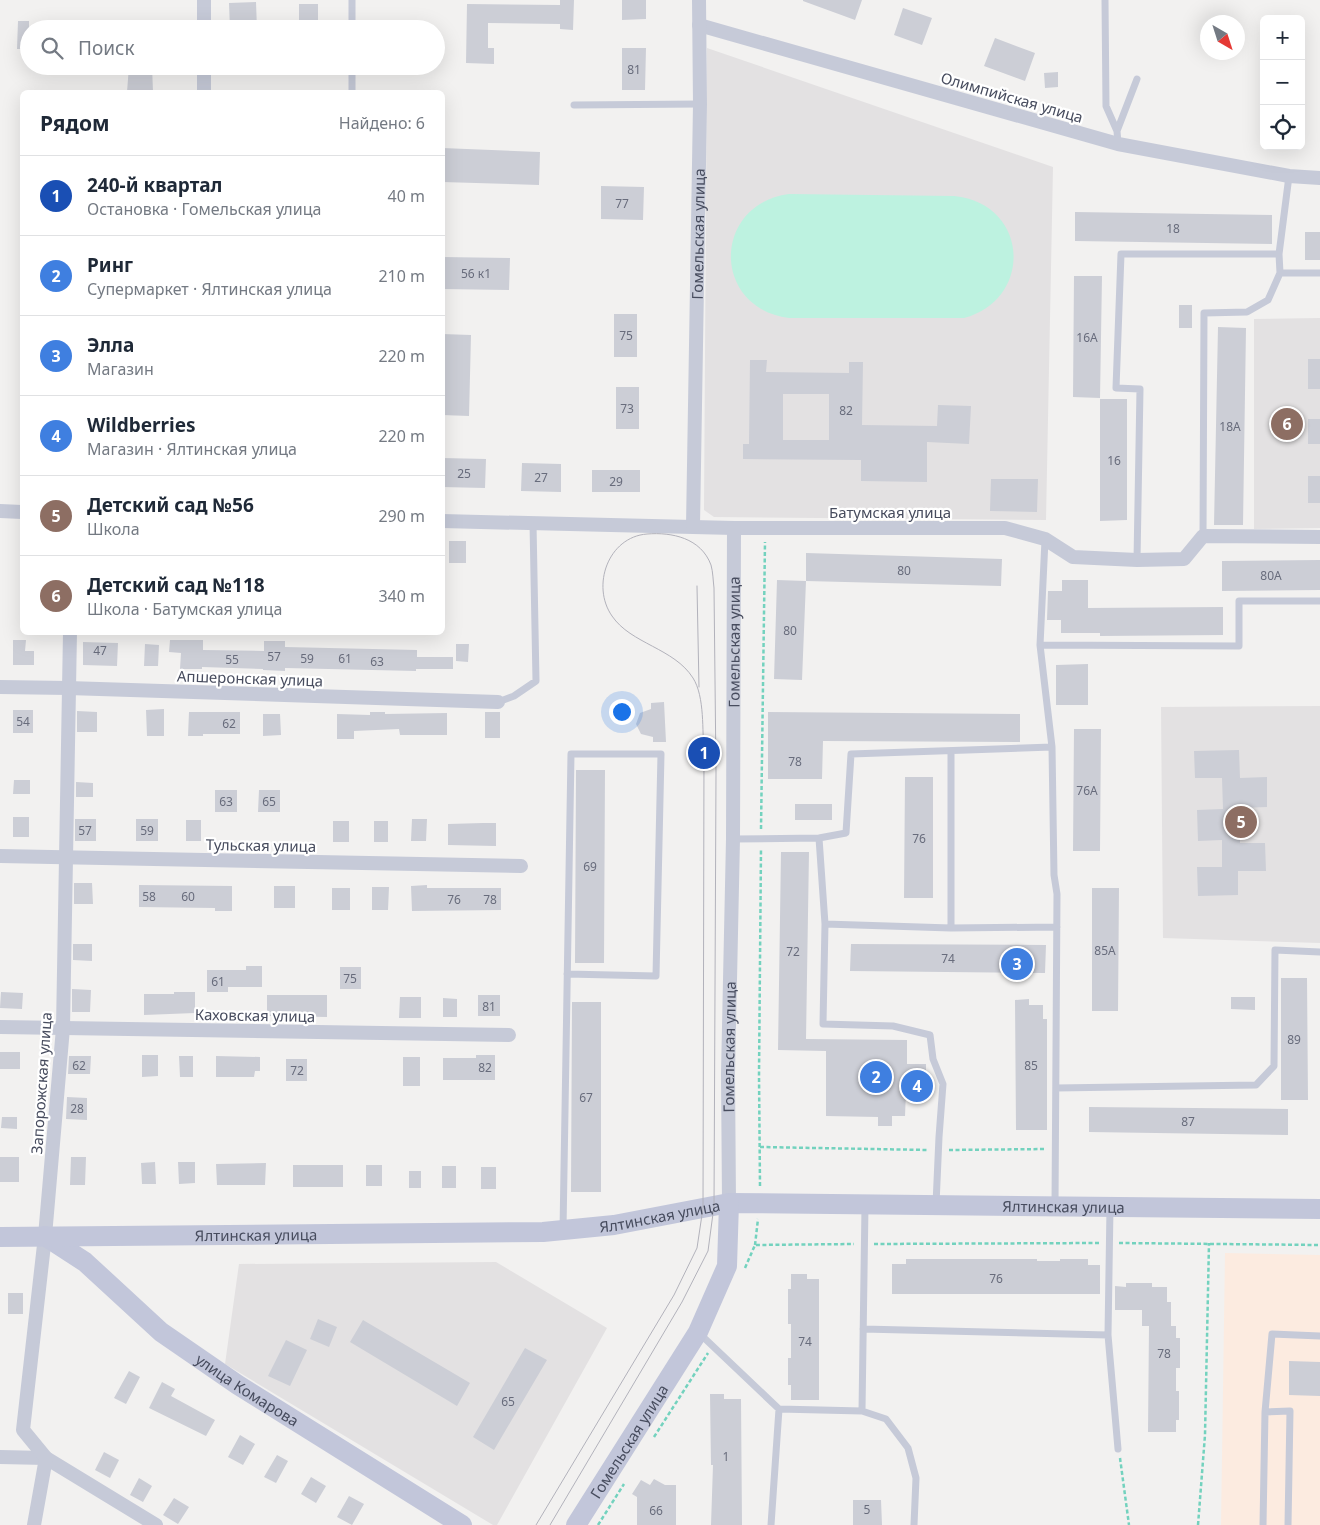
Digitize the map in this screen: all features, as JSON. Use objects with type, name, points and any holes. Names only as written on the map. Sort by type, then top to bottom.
[{"type":"main road","name":"Ялтинская улица","points":[[0,1237],[543,1232],[614,1226],[729,1204],[936,1204],[1320,1209]]},
{"type":"main road","name":"Гомельская улица","points":[[576,1525],[698,1332],[727,1266],[729,1204]]},
{"type":"main road","name":"улица Комарова","points":[[45,1236],[85,1262],[161,1332],[230,1380],[462,1525]]},
{"type":"street","points":[[204,0],[204,20]]},
{"type":"street","name":"Гомельская улица","points":[[693,526],[700,0]]},
{"type":"street","name":"Олимпийская улица","points":[[699,25],[1118,137],[1289,176],[1320,178]]},
{"type":"street","points":[[204,75],[204,90]]},
{"type":"street","points":[[0,511],[20,512]]},
{"type":"street","name":"Батумская улица","points":[[445,521],[734,528],[1005,528],[1045,540],[1073,557],[1137,560],[1184,559],[1203,536]]},
{"type":"street","name":"Гомельская улица","points":[[729,1204],[728,1074],[733,839],[734,528]]},
{"type":"street","points":[[1203,536],[1320,536]]},
{"type":"street","name":"Запорожская улица","points":[[46,1458],[23,1430],[45,1236],[63,1028],[70,635]]},
{"type":"street","name":"Апшеронская улица","points":[[0,687],[498,702]]},
{"type":"street","name":"Тульская улица","points":[[0,856],[521,866]]},
{"type":"street","name":"Каховская улица","points":[[0,1027],[509,1035]]},
{"type":"street","points":[[0,1457],[46,1458],[156,1525]]},
{"type":"street","points":[[34,1525],[46,1458]]},
{"type":"lane","points":[[352,0],[352,20]]},
{"type":"lane","points":[[1105,0],[1106,106],[1118,137]]},
{"type":"lane","points":[[352,75],[352,90]]},
{"type":"lane","points":[[1118,137],[1137,79]]},
{"type":"lane","points":[[574,105],[700,104]]},
{"type":"lane","points":[[1203,536],[1204,313],[1247,312],[1268,300],[1280,273],[1279,254],[1289,176]]},
{"type":"lane","points":[[1137,560],[1140,389],[1116,388],[1121,254],[1279,254]]},
{"type":"lane","points":[[1280,273],[1320,273]]},
{"type":"lane","points":[[498,702],[514,696],[536,681],[534,523]]},
{"type":"lane","points":[[1045,540],[1040,645],[1052,747],[1057,927],[1055,1206]]},
{"type":"lane","points":[[1040,645],[1239,646],[1239,601],[1320,601]]},
{"type":"lane","points":[[733,839],[819,838],[846,833],[851,754],[1052,747]]},
{"type":"lane","points":[[951,752],[951,928]]},
{"type":"lane","points":[[563,1230],[567,974],[571,754],[661,754],[656,976],[567,974]]},
{"type":"lane","points":[[819,838],[825,924],[823,1024],[893,1026],[930,1035],[933,1059],[943,1084],[936,1204]]},
{"type":"lane","points":[[825,924],[951,928],[1057,927]]},
{"type":"lane","points":[[1056,1088],[1256,1085],[1274,1066],[1275,950],[1320,952]]},
{"type":"lane","points":[[862,1410],[864,1204]]},
{"type":"lane","points":[[1110,1206],[1108,1335],[1118,1449]]},
{"type":"lane","points":[[863,1328],[1108,1335]]},
{"type":"lane","points":[[698,1332],[779,1409],[862,1410],[886,1419],[908,1448],[916,1478],[914,1525]]},
{"type":"lane","points":[[1263,1525],[1265,1412],[1272,1334],[1320,1336]]},
{"type":"lane","points":[[772,1525],[779,1409]]},
{"type":"lane","points":[[1265,1412],[1290,1411],[1288,1525]]},
{"type":"path","points":[[743,1272],[755,1245],[760,1204],[759,1065],[765,528]]},
{"type":"path","points":[[760,1148],[1056,1149]]},
{"type":"path","points":[[755,1245],[1110,1243],[1320,1245]]},
{"type":"path","points":[[1198,1525],[1205,1435],[1209,1244]]},
{"type":"path","points":[[652,1440],[712,1346]]},
{"type":"path","points":[[1118,1449],[1129,1525]]},
{"type":"path","points":[[598,1525],[627,1479]]},
{"type":"shaded area","points":[[707,48],[1053,167],[1046,520],[714,517],[704,510]]},
{"type":"shaded area","points":[[1320,318],[1320,528],[1254,529],[1254,319]]},
{"type":"shaded area","points":[[1320,706],[1320,943],[1163,938],[1161,707]]},
{"type":"shaded area","points":[[1225,1253],[1320,1255],[1320,1525],[1221,1525]]},
{"type":"shaded area","points":[[496,1262],[607,1328],[497,1525],[493,1525],[225,1364],[239,1264]]},
{"type":"green space","points":[[789,194],[954,196],[979,202],[997,215],[1008,232],[1013,252],[1012,272],[1003,291],[987,307],[964,318],[789,318],[763,310],[745,296],[734,277],[731,256],[735,235],[746,216],[764,202]]},
{"type":"building","points":[[560,0],[574,0],[573,30],[560,29],[560,24],[488,23],[488,48],[494,48],[494,64],[466,63],[467,4],[560,5]]},
{"type":"building","points":[[622,0],[646,0],[646,19],[622,20]]},
{"type":"building","points":[[803,0],[862,0],[855,20]]},
{"type":"building","points":[[256,2],[257,20],[230,20],[229,3]]},
{"type":"building","points":[[299,4],[318,4],[318,20],[299,20]]},
{"type":"building","points":[[903,8],[932,18],[922,45],[894,35]]},
{"type":"building","points":[[18,21],[20,21],[20,49],[17,49]]},
{"type":"building","points":[[995,38],[1035,53],[1025,81],[984,66]]},
{"type":"building","points":[[622,48],[646,48],[645,90],[622,90]]},
{"type":"building","points":[[1058,72],[1058,87],[1045,88],[1044,73]]},
{"type":"building","points":[[128,75],[152,75],[153,90],[127,90]]},
{"type":"building","points":[[445,148],[540,152],[539,185],[445,182]]},
{"type":"building","points":[[601,186],[644,187],[643,220],[601,219]]},
{"type":"building","points":[[1075,212],[1272,215],[1272,244],[1075,241]]},
{"type":"building","points":[[1305,232],[1320,232],[1320,260],[1305,260]]},
{"type":"building","points":[[445,257],[510,258],[509,290],[445,289]]},
{"type":"building","points":[[1074,276],[1102,276],[1100,398],[1073,397]]},
{"type":"building","points":[[1179,305],[1192,305],[1192,328],[1179,328]]},
{"type":"building","points":[[614,314],[637,314],[637,357],[614,357]]},
{"type":"building","points":[[1218,327],[1246,328],[1243,525],[1214,525]]},
{"type":"building","points":[[445,334],[471,335],[469,416],[445,415]]},
{"type":"building","points":[[1308,359],[1320,359],[1320,389],[1308,389]]},
{"type":"building","points":[[750,360],[767,360],[766,372],[849,373],[849,362],[863,362],[862,425],[937,426],[938,405],[971,406],[969,444],[927,442],[927,482],[861,481],[861,460],[743,459],[743,444],[749,444]],"holes":[[[783,394],[829,394],[829,440],[783,440]]]},
{"type":"building","points":[[616,387],[639,387],[639,429],[616,429]]},
{"type":"building","points":[[1100,399],[1127,399],[1127,520],[1100,521]]},
{"type":"building","points":[[1308,419],[1320,419],[1320,444],[1308,444]]},
{"type":"building","points":[[445,458],[486,459],[485,488],[445,487]]},
{"type":"building","points":[[522,463],[561,464],[561,492],[521,491]]},
{"type":"building","points":[[592,470],[640,470],[640,492],[592,492]]},
{"type":"building","points":[[1308,476],[1320,476],[1320,503],[1308,503]]},
{"type":"building","points":[[991,479],[1038,479],[1037,512],[990,511]]},
{"type":"building","points":[[449,541],[466,541],[466,563],[449,563]]},
{"type":"building","points":[[806,553],[1002,559],[1001,586],[806,581]]},
{"type":"building","points":[[1320,560],[1320,590],[1222,591],[1222,561]]},
{"type":"building","points":[[777,580],[806,581],[802,680],[774,679]]},
{"type":"building","points":[[1062,580],[1088,580],[1088,608],[1223,607],[1223,635],[1100,636],[1100,633],[1061,633],[1061,620],[1047,620],[1048,591],[1062,591]]},
{"type":"building","points":[[13,640],[26,640],[25,651],[34,651],[34,665],[13,665]]},
{"type":"building","points":[[170,640],[203,640],[203,650],[264,651],[264,641],[285,641],[285,647],[417,650],[417,657],[453,657],[453,669],[416,669],[416,671],[285,668],[285,671],[202,667],[202,669],[180,669],[181,653],[169,652]]},
{"type":"building","points":[[83,642],[118,643],[117,666],[83,665]]},
{"type":"building","points":[[145,644],[159,645],[158,666],[144,666]]},
{"type":"building","points":[[456,644],[469,644],[468,662],[456,661]]},
{"type":"building","points":[[1088,664],[1088,705],[1056,705],[1056,665]]},
{"type":"building","points":[[664,702],[666,742],[653,742],[653,737],[641,734],[636,724],[640,713],[651,709],[651,703]]},
{"type":"building","points":[[164,709],[164,736],[147,736],[146,710]]},
{"type":"building","points":[[13,710],[33,710],[33,733],[13,733]]},
{"type":"building","points":[[77,711],[97,712],[97,732],[77,732]]},
{"type":"building","points":[[189,712],[240,712],[240,734],[188,736]]},
{"type":"building","points":[[370,712],[385,712],[385,714],[447,713],[447,735],[400,735],[399,729],[354,731],[354,739],[337,739],[337,714],[370,715]]},
{"type":"building","points":[[485,712],[500,712],[500,738],[485,738]]},
{"type":"building","points":[[768,712],[1020,714],[1020,742],[823,741],[822,779],[768,779]]},
{"type":"building","points":[[263,714],[280,714],[281,735],[263,736]]},
{"type":"building","points":[[1074,729],[1101,729],[1100,851],[1073,851]]},
{"type":"building","points":[[1239,750],[1240,778],[1267,777],[1267,807],[1240,808],[1240,843],[1265,843],[1266,871],[1238,871],[1238,895],[1198,896],[1197,867],[1222,867],[1222,840],[1198,841],[1197,810],[1223,809],[1222,778],[1195,778],[1194,751]]},
{"type":"building","points":[[576,770],[605,770],[604,963],[575,963]]},
{"type":"building","points":[[905,777],[933,777],[933,898],[904,898]]},
{"type":"building","points":[[14,780],[30,780],[30,794],[13,794]]},
{"type":"building","points":[[76,782],[93,783],[93,797],[76,797]]},
{"type":"building","points":[[215,790],[237,790],[237,812],[215,812]]},
{"type":"building","points":[[259,790],[280,790],[280,812],[258,812]]},
{"type":"building","points":[[795,804],[832,804],[832,820],[795,820]]},
{"type":"building","points":[[13,817],[29,817],[29,837],[13,837]]},
{"type":"building","points":[[75,819],[96,819],[96,841],[75,841]]},
{"type":"building","points":[[136,819],[158,819],[158,841],[136,841]]},
{"type":"building","points":[[412,819],[427,819],[426,841],[411,841]]},
{"type":"building","points":[[186,820],[201,820],[201,841],[186,841]]},
{"type":"building","points":[[333,821],[349,821],[349,842],[333,842]]},
{"type":"building","points":[[374,821],[388,821],[388,842],[374,842]]},
{"type":"building","points":[[496,823],[496,846],[448,845],[448,824]]},
{"type":"building","points":[[781,852],[809,852],[806,1039],[907,1040],[907,1064],[926,1064],[926,1091],[906,1091],[905,1116],[892,1116],[892,1126],[878,1126],[878,1117],[826,1116],[826,1051],[778,1050]]},
{"type":"building","points":[[74,883],[92,883],[93,904],[74,904]]},
{"type":"building","points":[[139,885],[232,886],[232,911],[215,911],[215,908],[139,907]]},
{"type":"building","points":[[427,885],[427,888],[501,888],[501,910],[412,911],[411,886]]},
{"type":"building","points":[[274,886],[295,886],[295,908],[274,908]]},
{"type":"building","points":[[372,887],[389,887],[388,910],[372,910]]},
{"type":"building","points":[[332,888],[350,888],[350,910],[332,910]]},
{"type":"building","points":[[1092,888],[1119,888],[1118,1011],[1092,1011]]},
{"type":"building","points":[[73,944],[92,944],[92,961],[73,960]]},
{"type":"building","points":[[851,944],[1046,945],[1045,973],[850,971]]},
{"type":"building","points":[[246,966],[262,966],[262,987],[228,987],[228,992],[207,992],[207,970],[246,970]]},
{"type":"building","points":[[340,967],[361,967],[361,989],[340,989]]},
{"type":"building","points":[[1281,978],[1307,978],[1308,1100],[1281,1100]]},
{"type":"building","points":[[72,989],[91,990],[90,1012],[72,1012]]},
{"type":"building","points":[[1,992],[23,993],[22,1009],[0,1008]]},
{"type":"building","points":[[174,992],[195,992],[195,1013],[144,1015],[144,994],[174,994]]},
{"type":"building","points":[[267,995],[327,995],[327,1017],[267,1016]]},
{"type":"building","points":[[478,995],[500,995],[500,1016],[478,1016]]},
{"type":"building","points":[[400,997],[421,997],[421,1018],[399,1018]]},
{"type":"building","points":[[1231,997],[1255,997],[1255,1010],[1231,1009]]},
{"type":"building","points":[[443,998],[457,999],[457,1017],[443,1017]]},
{"type":"building","points":[[1029,999],[1029,1005],[1043,1005],[1043,1019],[1047,1019],[1047,1130],[1016,1130],[1015,1000]]},
{"type":"building","points":[[572,1002],[601,1002],[601,1192],[571,1192]]},
{"type":"building","points":[[0,1052],[20,1052],[20,1069],[0,1069]]},
{"type":"building","points":[[142,1055],[158,1055],[158,1076],[142,1077]]},
{"type":"building","points":[[476,1055],[495,1055],[495,1080],[443,1080],[443,1058],[476,1058]]},
{"type":"building","points":[[69,1056],[91,1056],[90,1074],[68,1074]]},
{"type":"building","points":[[179,1056],[193,1056],[193,1077],[180,1077]]},
{"type":"building","points":[[216,1056],[260,1057],[260,1071],[255,1071],[254,1077],[216,1077]]},
{"type":"building","points":[[403,1057],[420,1057],[420,1086],[403,1086]]},
{"type":"building","points":[[286,1059],[307,1059],[307,1081],[286,1081]]},
{"type":"building","points":[[67,1097],[87,1098],[87,1120],[66,1119]]},
{"type":"building","points":[[1089,1107],[1288,1109],[1288,1135],[1089,1132]]},
{"type":"building","points":[[2,1117],[17,1117],[17,1129],[1,1128]]},
{"type":"building","points":[[0,1157],[19,1157],[19,1182],[0,1182]]},
{"type":"building","points":[[71,1157],[86,1157],[85,1185],[70,1185]]},
{"type":"building","points":[[155,1162],[156,1184],[142,1184],[141,1163]]},
{"type":"building","points":[[178,1162],[195,1162],[195,1183],[179,1184]]},
{"type":"building","points":[[266,1163],[265,1185],[217,1185],[216,1164]]},
{"type":"building","points":[[293,1165],[343,1165],[343,1187],[293,1187]]},
{"type":"building","points":[[366,1165],[382,1165],[382,1186],[366,1186]]},
{"type":"building","points":[[442,1166],[456,1166],[456,1188],[442,1188]]},
{"type":"building","points":[[481,1167],[496,1167],[496,1189],[481,1189]]},
{"type":"building","points":[[409,1171],[421,1171],[421,1188],[409,1188]]},
{"type":"building","points":[[906,1259],[1037,1259],[1037,1261],[1060,1261],[1060,1259],[1088,1259],[1088,1265],[1100,1265],[1100,1294],[892,1294],[892,1264],[906,1264]]},
{"type":"building","points":[[791,1274],[807,1274],[807,1279],[819,1279],[819,1400],[791,1400],[791,1385],[788,1385],[788,1358],[791,1358],[791,1324],[788,1324],[788,1289],[791,1289]]},
{"type":"building","points":[[1126,1283],[1152,1283],[1152,1287],[1167,1287],[1167,1302],[1171,1302],[1171,1326],[1176,1326],[1176,1338],[1180,1338],[1180,1368],[1176,1368],[1176,1391],[1179,1391],[1179,1420],[1176,1420],[1176,1432],[1148,1432],[1149,1326],[1142,1326],[1142,1310],[1115,1310],[1115,1286],[1126,1287]]},
{"type":"building","points":[[8,1293],[23,1293],[23,1314],[8,1314]]},
{"type":"building","points":[[318,1319],[337,1327],[329,1347],[310,1339]]},
{"type":"building","points":[[363,1320],[470,1383],[457,1406],[350,1342]]},
{"type":"building","points":[[286,1340],[307,1350],[290,1386],[268,1376]]},
{"type":"building","points":[[525,1348],[547,1360],[494,1450],[473,1437]]},
{"type":"building","points":[[1289,1361],[1320,1362],[1320,1396],[1289,1395]]},
{"type":"building","points":[[129,1371],[140,1377],[126,1404],[114,1398]]},
{"type":"building","points":[[162,1382],[175,1389],[171,1396],[215,1420],[206,1436],[149,1408]]},
{"type":"building","points":[[710,1394],[724,1394],[724,1399],[741,1399],[742,1525],[711,1525],[713,1465],[711,1465]]},
{"type":"building","points":[[240,1435],[255,1444],[243,1465],[228,1457]]},
{"type":"building","points":[[104,1452],[119,1460],[110,1478],[95,1470]]},
{"type":"building","points":[[277,1455],[288,1461],[276,1483],[264,1477]]},
{"type":"building","points":[[311,1477],[326,1486],[316,1503],[301,1494]]},
{"type":"building","points":[[139,1478],[152,1486],[143,1502],[130,1495]]},
{"type":"building","points":[[654,1479],[665,1485],[676,1485],[676,1525],[637,1525],[637,1497],[632,1494],[641,1480],[650,1485]]},
{"type":"building","points":[[349,1496],[364,1504],[352,1525],[337,1517]]},
{"type":"building","points":[[174,1498],[189,1507],[178,1524],[163,1515]]},
{"type":"building","points":[[853,1500],[881,1500],[882,1525],[853,1525]]},
{"type":"tram line","points":[[536,1525],[674,1295],[697,1248],[703,1208],[704,753],[701,704],[697,686],[685,668],[620,625],[612,616],[606,604],[603,591],[607,565],[613,553],[622,544],[633,537],[647,534],[666,534],[685,539],[700,548],[711,565],[713,573],[716,772],[714,1206],[708,1251],[682,1302],[550,1525]]},
{"type":"tram line","points":[[697,586],[699,687]]},
{"type":"place","name":"Детский сад №118","points":[[1287,424]]},
{"type":"place","name":"240-й квартал","points":[[704,753]]},
{"type":"place","name":"Детский сад №56","points":[[1241,822]]},
{"type":"place","name":"Элла","points":[[1017,964]]},
{"type":"place","name":"Ринг","points":[[876,1077]]},
{"type":"place","name":"Wildberries","points":[[917,1086]]}]
